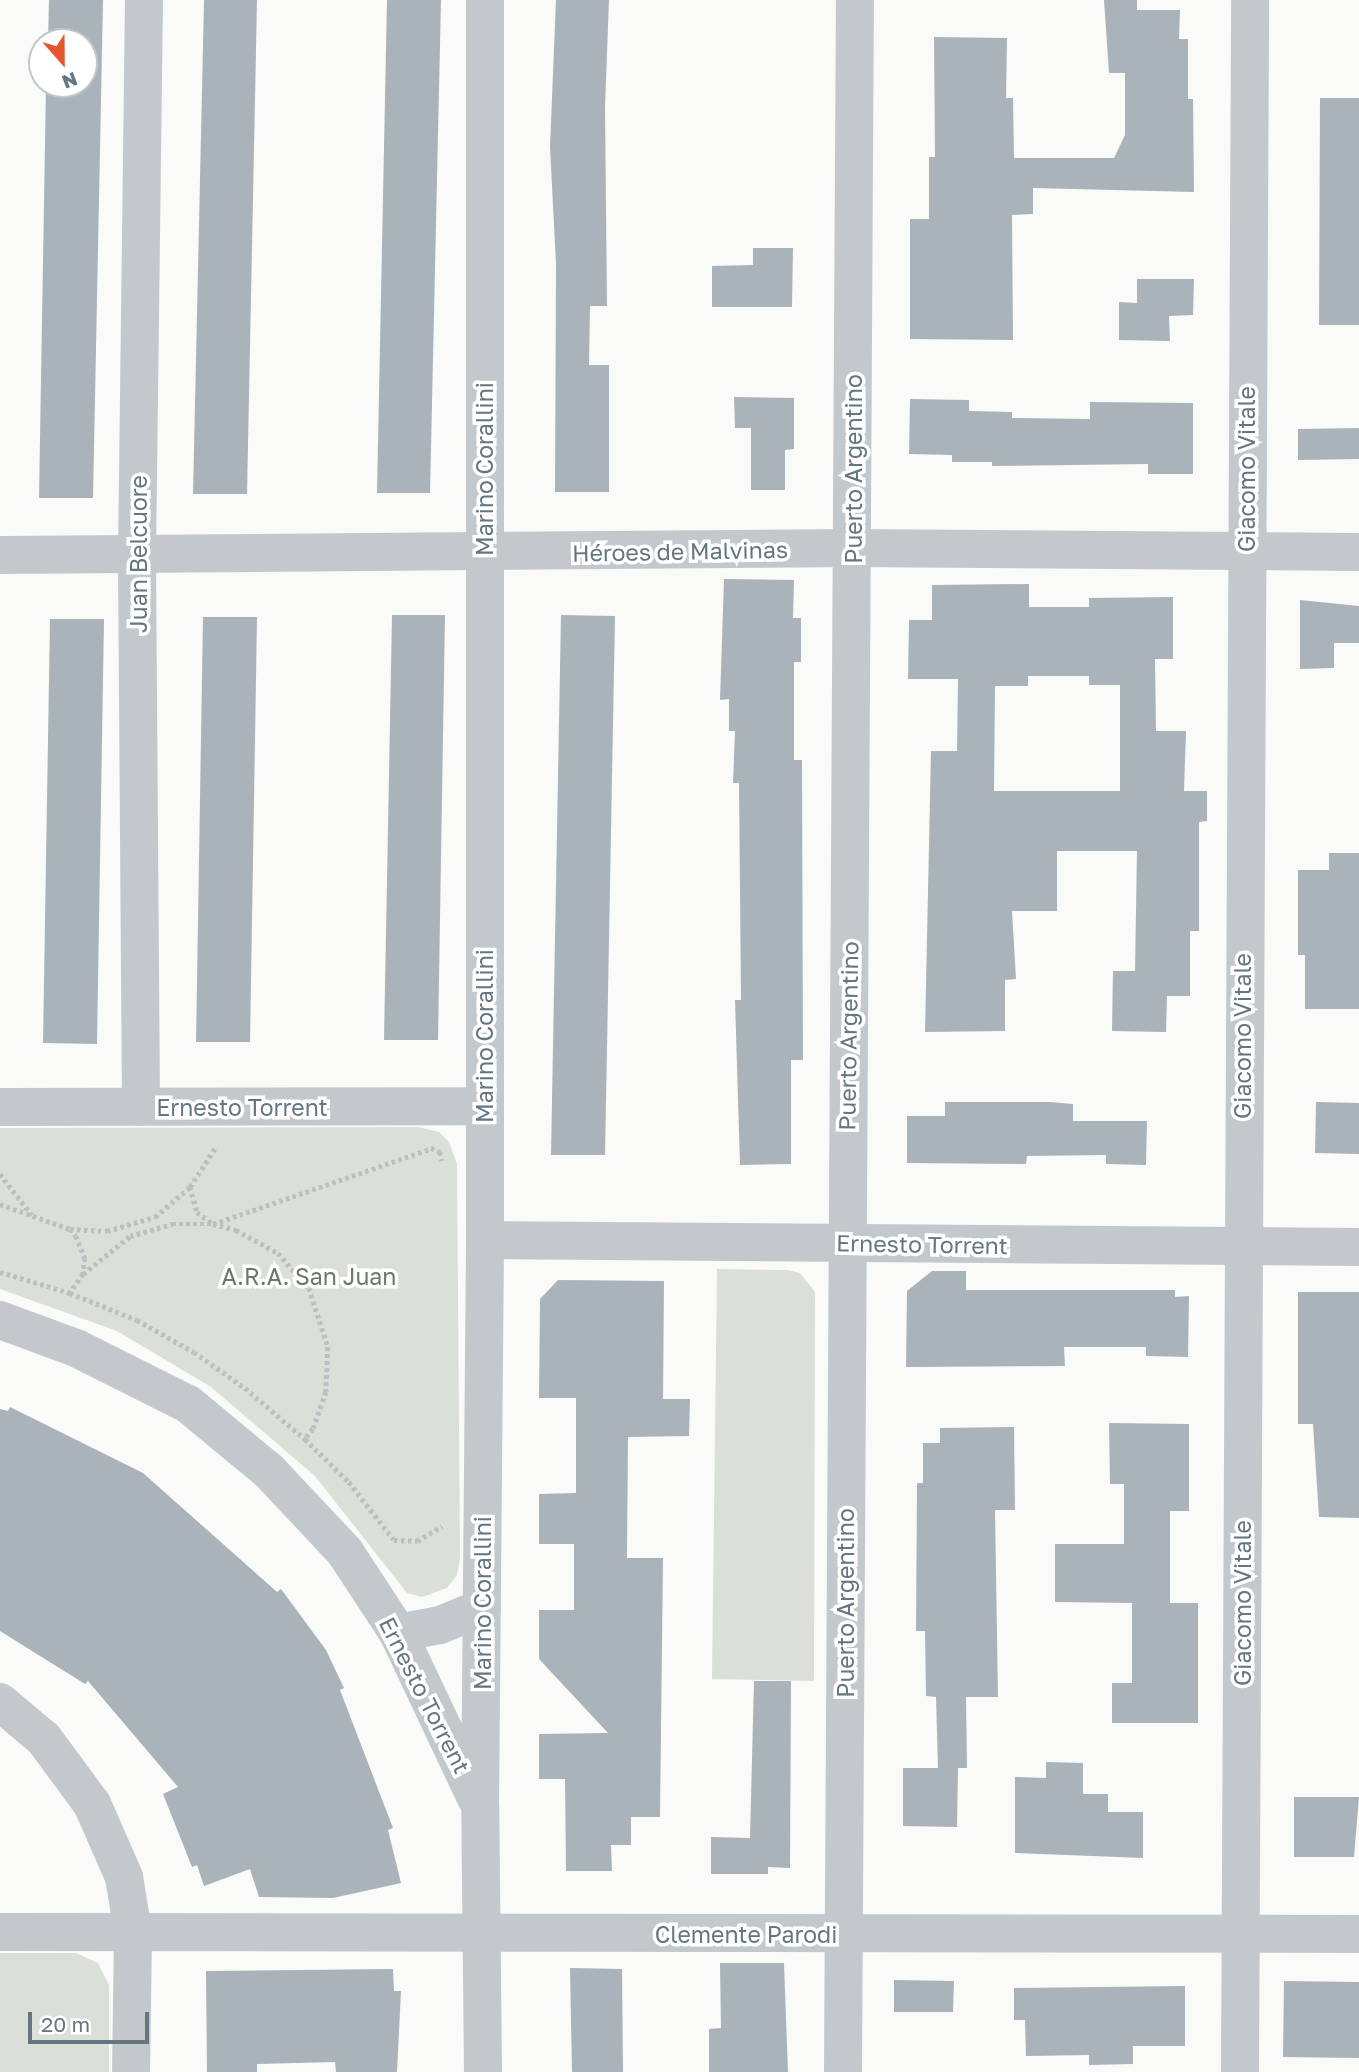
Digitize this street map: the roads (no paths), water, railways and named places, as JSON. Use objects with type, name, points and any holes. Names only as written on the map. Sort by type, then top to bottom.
[{"type":"street","name":"Juan Belcuore","points":[[141,1107],[137,555],[144,0]]},
{"type":"street","name":"Marino Corallini","points":[[483,2072],[480,1806],[485,1240],[485,0]]},
{"type":"street","name":"Puerto Argentino","points":[[843,2072],[855,0]]},
{"type":"street","name":"Giacomo Vitale","points":[[1240,2072],[1243,1934],[1241,1247],[1250,0]]},
{"type":"street","name":"Héroes de Malvinas","points":[[0,555],[484,554],[853,548],[1359,552]]},
{"type":"street","name":"Ernesto Torrent","points":[[0,1107],[484,1106]]},
{"type":"street","name":"Ernesto Torrent","points":[[485,1240],[1359,1247]]},
{"type":"street","name":"Ernesto Torrent","points":[[0,1320],[76,1348],[188,1404],[269,1471],[345,1552],[398,1633],[480,1806]]},
{"type":"street","points":[[398,1633],[440,1625],[482,1608]]},
{"type":"street","points":[[0,1702],[44,1739],[92,1804],[124,1877],[133,1931],[131,2072]]},
{"type":"street","name":"Clemente Parodi","points":[[0,1932],[482,1935],[1359,1934]]},
{"type":"park label","name":"A.R.A. San Juan","points":[[309,1276]]}]
